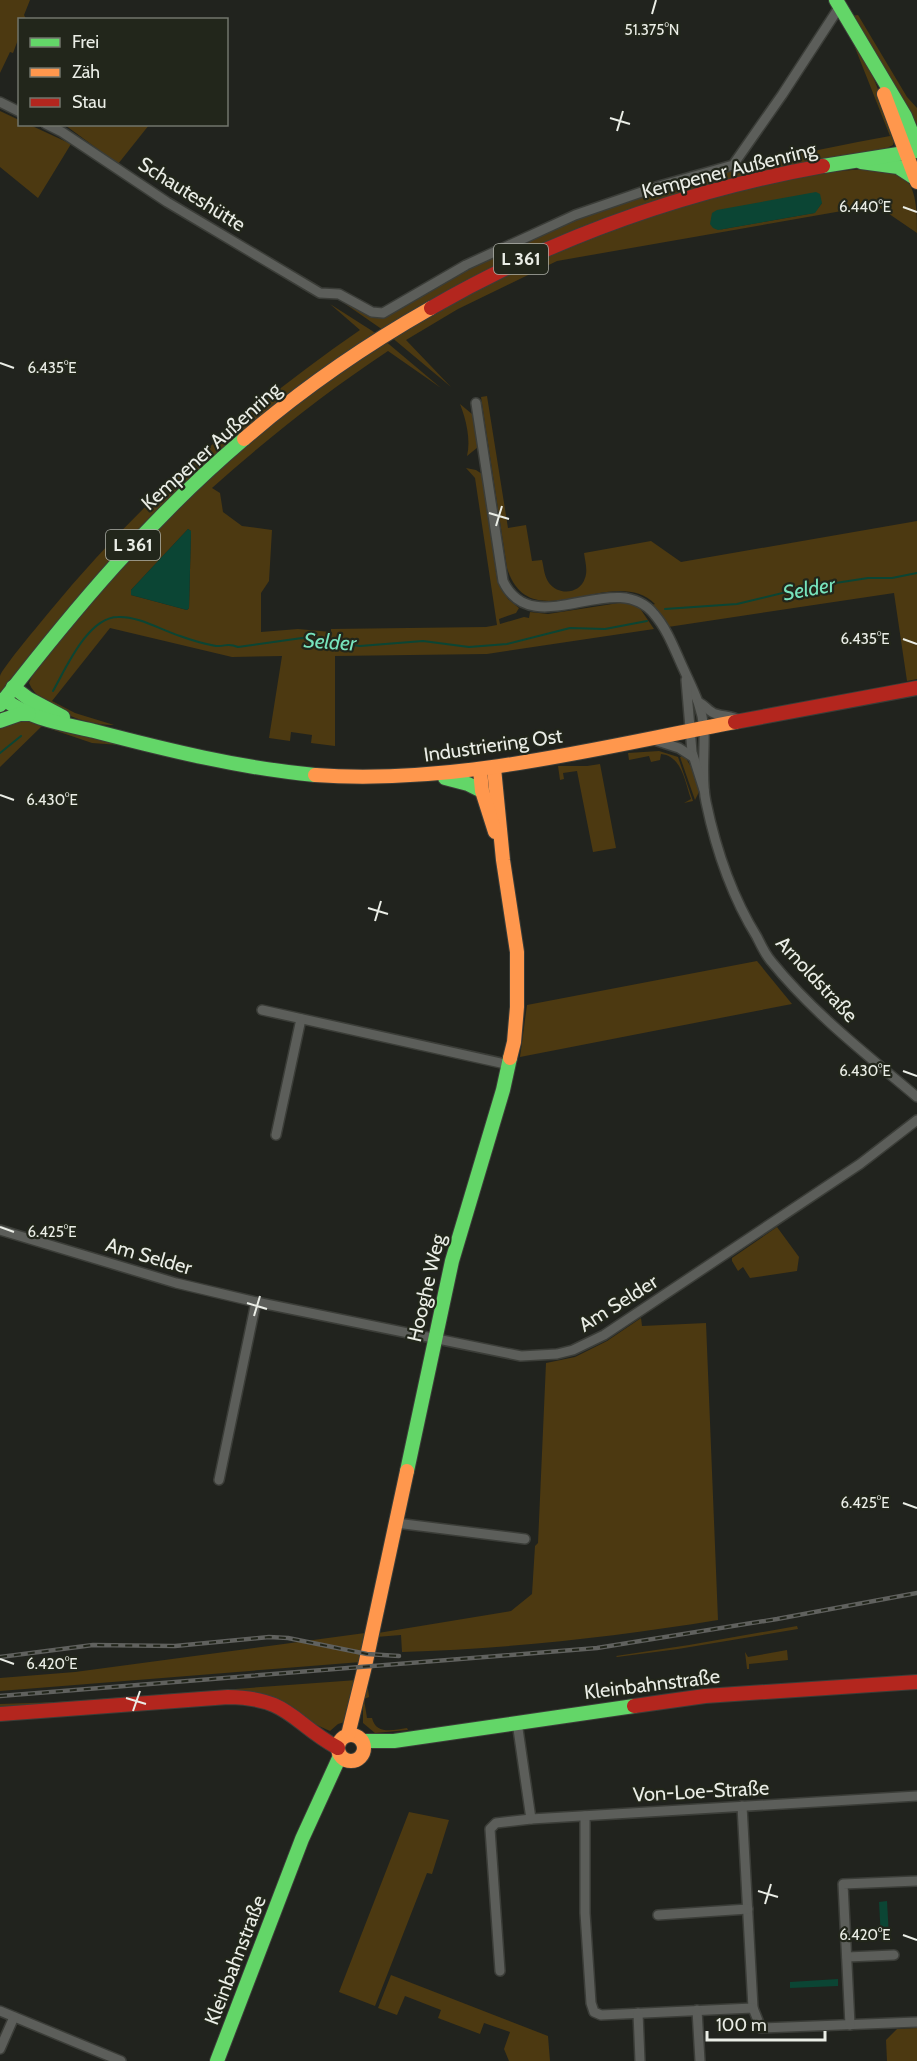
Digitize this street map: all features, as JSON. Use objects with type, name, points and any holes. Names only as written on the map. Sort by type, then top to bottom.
[{"type":"street","points":[[838,3],[905,116],[917,127]]},
{"type":"street","name":"Schauteshütte","points":[[50,126],[167,202],[320,293],[339,294],[372,312],[383,313],[466,265],[575,215],[659,186],[733,165],[782,95],[838,3]]},
{"type":"street","points":[[871,59],[913,150]]},
{"type":"street","points":[[0,102],[18,111]]},
{"type":"street","points":[[905,116],[913,150],[916,180]]},
{"type":"street","name":"Kempener Außenring","points":[[2,702],[108,571],[181,495],[270,416],[370,342],[495,271],[599,226],[679,199],[759,179],[913,150]]},
{"type":"street","points":[[852,161],[898,167],[916,180]]},
{"type":"street","points":[[476,403],[503,580],[511,594],[517,600],[534,607],[615,597],[635,600],[650,609],[660,621],[700,703],[711,712],[735,716],[740,721]]},
{"type":"street","points":[[686,675],[697,729]]},
{"type":"street","name":"Industriering Ost","points":[[13,687],[28,699],[75,725]]},
{"type":"street","name":"Industriering Ost","points":[[2,702],[28,714],[221,760],[303,774],[385,778],[487,769],[917,688]]},
{"type":"street","points":[[697,729],[700,703]]},
{"type":"street","points":[[0,721],[20,714],[28,714]]},
{"type":"street","name":"Arnoldstraße","points":[[697,729],[693,757],[724,870],[738,902],[770,959],[821,1015],[917,1097]]},
{"type":"street","name":"Arnoldstraße","points":[[697,729],[704,792]]},
{"type":"street","points":[[651,739],[679,748],[693,757]]},
{"type":"street","name":"Hooghe Weg","points":[[487,769],[482,791],[503,860]]},
{"type":"street","name":"Hooghe Weg","points":[[350,1746],[359,1687],[434,1338],[457,1240],[510,1065],[516,1025],[517,952],[487,769]]},
{"type":"street","points":[[435,775],[468,784],[482,791]]},
{"type":"street","points":[[262,1010],[510,1065]]},
{"type":"street","points":[[276,1135],[301,1019]]},
{"type":"street","name":"Am Selder","points":[[0,1230],[140,1273],[256,1302],[521,1356],[537,1356],[573,1350],[589,1343],[650,1305],[835,1181],[894,1140],[917,1120]]},
{"type":"street","points":[[219,1480],[256,1302]]},
{"type":"street","points":[[396,1523],[525,1539]]},
{"type":"street","name":"Kleinbahnstraße","points":[[217,2061],[302,1839],[350,1746],[389,1745],[394,1741],[705,1696],[917,1682]]},
{"type":"street","points":[[0,1714],[228,1697],[254,1698],[269,1701],[295,1716],[316,1735],[350,1746]]},
{"type":"street","points":[[517,1722],[531,1819]]},
{"type":"street","name":"Von-Loe-Straße","points":[[500,1971],[490,1829],[496,1823],[917,1796]]},
{"type":"street","points":[[742,1806],[753,2008],[760,2028],[917,2022]]},
{"type":"street","points":[[585,1816],[586,1938],[591,2003],[594,2013],[602,2015],[753,2008]]},
{"type":"street","points":[[850,2025],[843,1884],[917,1881]]},
{"type":"street","points":[[657,1915],[748,1909]]},
{"type":"street","points":[[847,1957],[894,1955]]},
{"type":"street","points":[[697,2010],[699,2061]]},
{"type":"street","points":[[0,2011],[121,2061]]},
{"type":"street","points":[[638,2013],[640,2061]]},
{"type":"street","points":[[0,2049],[14,2017]]},
{"type":"shaded area","points":[[0,0],[30,0],[24,15],[26,18],[18,18],[18,40],[13,53],[10,52],[0,73]]},
{"type":"shaded area","points":[[836,15],[841,16],[869,67],[896,134],[893,145],[688,192],[383,330],[341,301],[377,317],[501,252],[577,218],[615,204],[731,170],[890,136],[852,40]]},
{"type":"shaded area","points":[[858,15],[907,97],[917,108],[917,124],[908,114],[851,16]]},
{"type":"shaded area","points":[[0,111],[18,120],[18,126],[32,126],[71,144],[38,198],[0,167]]},
{"type":"shaded area","points":[[66,126],[148,126],[118,164]]},
{"type":"shaded area","points":[[885,168],[904,176],[913,192],[917,233],[876,205],[557,261],[458,309],[406,340],[451,387],[390,336],[504,274],[565,246],[628,222],[692,201],[757,185],[821,173]],"holes":[[[822,203],[814,213],[718,230]]]},
{"type":"shaded area","points":[[816,192],[820,194],[822,203],[815,213],[718,230],[710,224],[712,213],[717,210]]},
{"type":"shaded area","points":[[330,304],[377,334],[238,436],[0,694],[0,676],[8,664],[84,571],[120,533],[195,460],[234,426],[275,392],[360,330]]},
{"type":"shaded area","points":[[384,340],[441,388],[388,351],[298,416],[212,488],[220,493],[223,512],[242,526],[272,530],[269,581],[261,593],[261,632],[298,629],[331,632],[331,629],[497,625],[475,478],[466,468],[482,474],[497,579],[508,599],[519,608],[516,613],[499,619],[500,624],[524,617],[529,618],[530,612],[548,614],[625,602],[639,607],[654,629],[487,654],[335,656],[335,746],[311,743],[312,735],[291,732],[290,741],[269,738],[282,656],[232,657],[110,628],[52,701],[75,713],[114,725],[91,723],[79,719],[43,701],[29,683],[34,672],[125,559],[232,454]],"holes":[[[188,529],[191,531],[189,608],[187,610],[131,595],[131,590]]]},
{"type":"shaded area","points":[[487,396],[508,528],[526,525],[532,561],[542,560],[547,580],[558,590],[574,590],[582,583],[586,572],[584,553],[651,541],[681,562],[917,521],[917,679],[907,681],[894,593],[668,627],[652,605],[655,604],[638,593],[617,591],[553,601],[534,599],[518,589],[507,568],[481,397]]},
{"type":"shaded area","points":[[460,404],[472,414],[478,447],[467,456],[467,430]]},
{"type":"shaded area","points":[[188,529],[191,531],[189,608],[187,610],[131,595],[131,590]]},
{"type":"shaded area","points":[[28,718],[120,745],[92,743],[42,726],[0,767],[0,726]]},
{"type":"shaded area","points":[[659,751],[678,757],[693,801],[684,803],[691,799],[682,771],[674,759],[661,754],[660,760],[651,762],[649,756],[629,760],[628,753]]},
{"type":"shaded area","points":[[684,755],[691,767],[699,792],[695,800],[680,757]]},
{"type":"shaded area","points":[[600,764],[616,848],[593,852],[577,771],[563,773],[564,779],[560,780],[558,766]]},
{"type":"shaded area","points":[[757,961],[792,1004],[520,1057],[527,1005]]},
{"type":"shaded area","points":[[777,1227],[799,1257],[797,1271],[750,1278],[743,1267],[738,1271],[732,1258]]},
{"type":"shaded area","points":[[641,1318],[642,1326],[706,1323],[718,1620],[560,1641],[402,1652],[401,1635],[376,1637],[378,1633],[511,1611],[532,1594],[535,1546],[538,1543],[546,1363],[575,1357],[607,1341]]},
{"type":"shaded area","points":[[797,1626],[798,1629],[678,1649],[616,1656],[689,1645]]},
{"type":"shaded area","points":[[367,1634],[361,1662],[0,1691],[0,1678],[75,1672]]},
{"type":"shaded area","points":[[787,1650],[788,1660],[749,1664],[749,1669],[747,1669],[745,1652],[748,1657]]},
{"type":"shaded area","points":[[357,1680],[348,1721],[338,1724],[330,1731],[270,1698],[0,1709],[0,1704],[58,1702]]},
{"type":"shaded area","points":[[366,1687],[369,1697],[364,1699],[367,1718],[372,1718],[377,1727],[381,1729],[407,1728],[408,1730],[375,1733],[363,1723],[363,1704]]},
{"type":"shaded area","points":[[409,1812],[449,1820],[432,1874],[427,1873],[375,2006],[339,1992]]},
{"type":"shaded area","points":[[887,1901],[889,1937],[881,1938],[879,1902]]},
{"type":"shaded area","points":[[391,1975],[548,2036],[550,2061],[509,2061],[504,2049],[510,2032],[484,2023],[480,2034],[438,2018],[441,2010],[405,1996],[397,2015],[378,2008]]},
{"type":"shaded area","points":[[838,1979],[838,1986],[790,1988],[790,1982]]},
{"type":"shaded area","points":[[917,2028],[917,2061],[887,2061],[886,2040],[897,2029]]},
{"type":"waterway","name":"Selder","points":[[665,609],[737,604],[803,588],[917,573]]},
{"type":"waterway","name":"Selder","points":[[53,691],[71,657],[88,634],[107,619],[118,617],[141,621],[202,643],[238,647],[302,638],[360,646],[423,641],[469,647],[507,644],[570,628],[605,629],[647,621]]},
{"type":"waterway","name":"Selder","points":[[0,753],[21,736]]},
{"type":"railway","points":[[0,1696],[597,1648],[777,1619],[917,1593]]},
{"type":"railway","points":[[0,1657],[93,1645],[175,1646],[269,1637],[288,1638],[367,1654],[399,1656]]},
{"type":"traffic: fast","points":[[836,0],[905,116],[917,146]]},
{"type":"traffic: fast","points":[[823,166],[917,151]]},
{"type":"traffic: fast","points":[[861,162],[898,167],[915,178]]},
{"type":"traffic: fast","points":[[0,705],[85,599],[145,533],[177,500],[244,439]]},
{"type":"traffic: fast","points":[[13,687],[29,699],[63,717]]},
{"type":"traffic: fast","points":[[4,699],[36,716],[149,745],[259,768],[315,775]]},
{"type":"traffic: fast","points":[[0,721],[20,714],[29,714]]},
{"type":"traffic: fast","points":[[445,778],[468,784],[482,791]]},
{"type":"traffic: fast","points":[[407,1471],[452,1261],[503,1090],[510,1058]]},
{"type":"traffic: fast","points":[[362,1741],[394,1741],[634,1706]]},
{"type":"traffic: fast","points":[[217,2061],[302,1839],[340,1756]]},
{"type":"traffic: slow","points":[[884,94],[917,182]]},
{"type":"traffic: slow","points":[[244,439],[334,369],[431,308]]},
{"type":"traffic: slow","points":[[315,775],[368,777],[421,775],[474,769],[578,753],[735,722]]},
{"type":"traffic: slow","points":[[494,768],[503,860],[517,952],[517,1007],[510,1058]]},
{"type":"traffic: slow","points":[[480,770],[482,791],[495,832]]},
{"type":"traffic: slow","points":[[348,1735],[407,1471]]},
{"type":"traffic: slow","points":[[351,1735],[360,1739],[364,1748],[360,1757],[351,1761],[342,1757],[338,1748],[342,1739],[351,1735]]},
{"type":"traffic: jam","points":[[431,308],[525,259],[621,220],[720,189],[823,166]]},
{"type":"traffic: jam","points":[[735,722],[917,688]]},
{"type":"traffic: jam","points":[[634,1706],[705,1696],[917,1682]]},
{"type":"traffic: jam","points":[[0,1714],[228,1697],[249,1698],[265,1702],[289,1713],[338,1748]]}]
